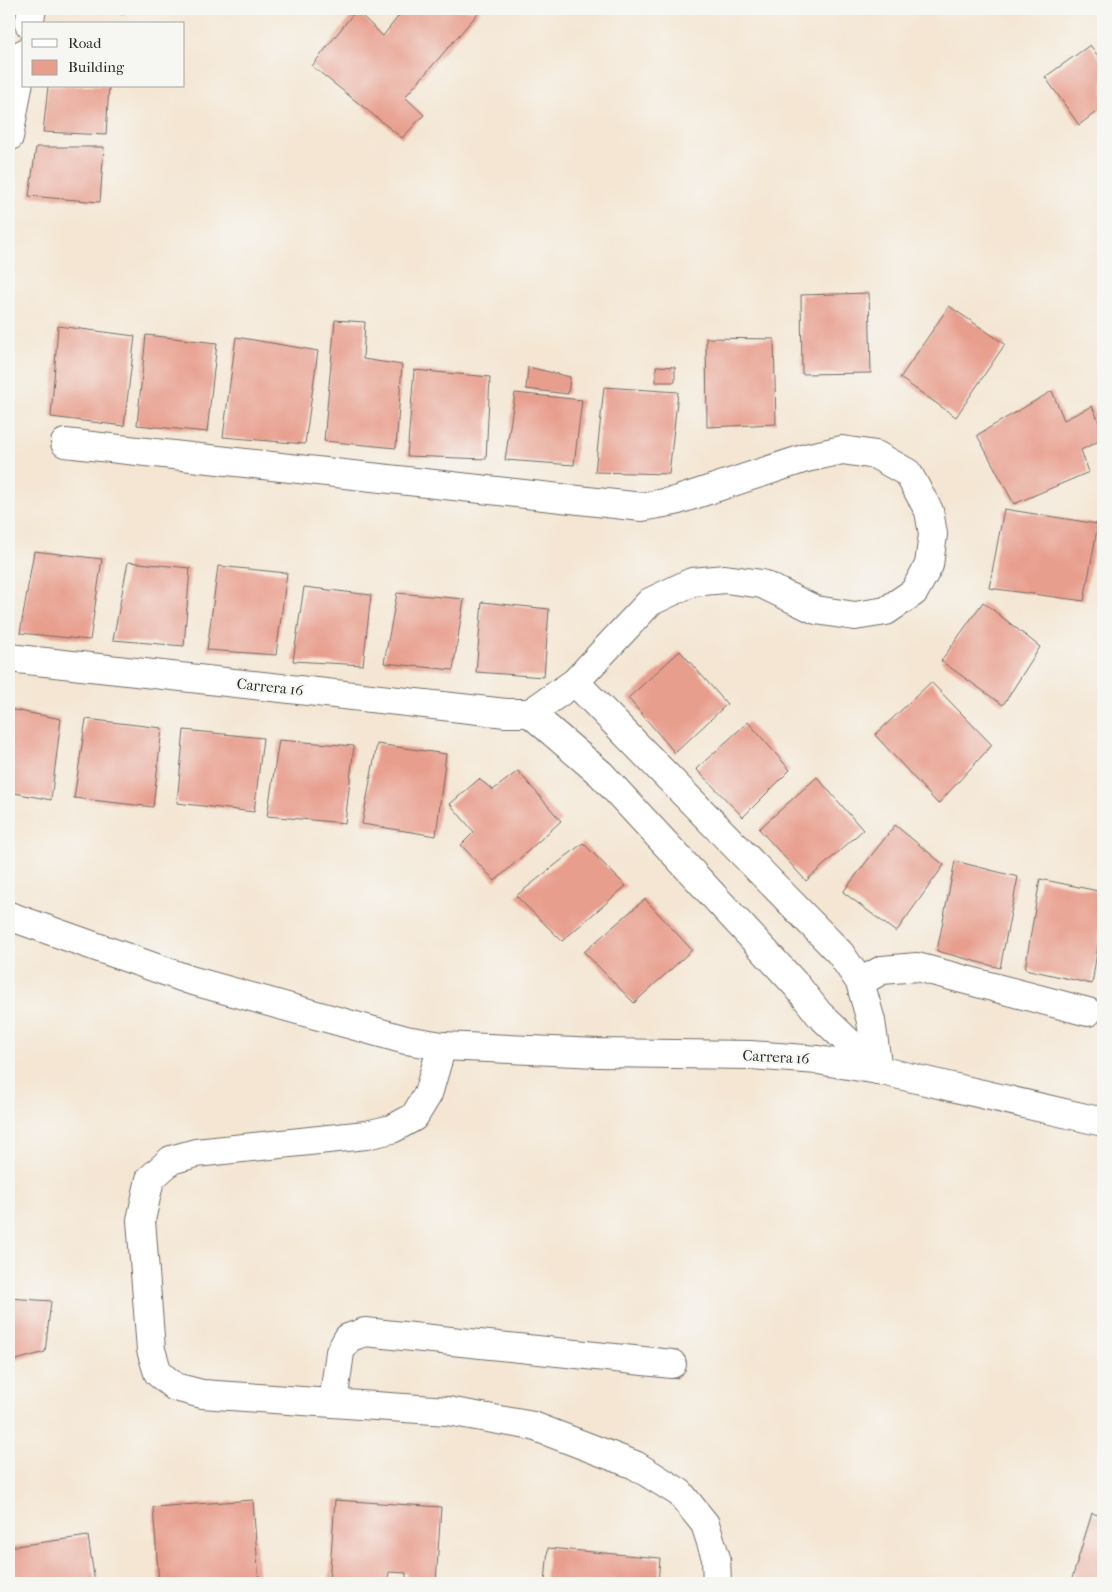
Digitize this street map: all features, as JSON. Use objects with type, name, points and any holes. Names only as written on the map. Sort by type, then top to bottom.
[{"type":"street","points":[[29,22],[32,9]]},
{"type":"street","points":[[9,137],[22,64]]},
{"type":"street","points":[[65,443],[642,507],[674,501],[806,458],[842,450],[876,456],[908,473],[929,511],[933,534],[930,565],[914,592],[886,611],[855,616],[816,610],[762,584],[725,579],[692,582],[650,602],[575,682],[530,713],[601,774],[797,986],[819,1014],[878,1070]]},
{"type":"street","name":"Carrera 16","points":[[9,658],[506,713],[530,713]]},
{"type":"street","points":[[575,682],[840,953],[860,982],[871,1021],[878,1070]]},
{"type":"street","name":"Carrera 16","points":[[9,916],[190,980],[406,1040],[442,1046],[598,1053],[751,1055],[818,1060],[878,1070],[1103,1122]]},
{"type":"street","points":[[860,982],[882,970],[917,967],[1088,1012]]},
{"type":"street","points":[[442,1046],[428,1094],[414,1117],[392,1129],[366,1135],[196,1153],[171,1160],[150,1179],[140,1220],[151,1350],[158,1373],[175,1386],[202,1394],[448,1411],[533,1426],[635,1465],[680,1493],[706,1524],[716,1558],[718,1583]]},
{"type":"street","points":[[333,1403],[340,1352],[348,1338],[365,1332],[672,1364]]},
{"type":"building","points":[[70,9],[126,9],[125,14]]},
{"type":"building","points":[[404,9],[481,10],[405,97],[424,115],[402,138],[312,66],[356,10],[383,36]]},
{"type":"building","points":[[1090,45],[1103,63],[1103,107],[1079,125],[1045,77]]},
{"type":"building","points":[[48,88],[109,88],[106,135],[43,132]]},
{"type":"building","points":[[36,147],[104,147],[100,202],[29,196]]},
{"type":"building","points":[[869,293],[871,373],[802,374],[801,295]]},
{"type":"building","points":[[949,306],[1005,344],[956,417],[900,378]]},
{"type":"building","points":[[335,320],[365,322],[363,359],[402,365],[396,448],[324,441]]},
{"type":"building","points":[[58,326],[135,336],[124,426],[51,417]]},
{"type":"building","points":[[146,335],[217,343],[207,432],[137,425]]},
{"type":"building","points":[[236,337],[318,351],[305,444],[223,437]]},
{"type":"building","points":[[706,338],[774,339],[776,424],[707,427]]},
{"type":"building","points":[[656,366],[675,367],[675,382],[656,382]]},
{"type":"building","points":[[528,367],[570,377],[568,394],[526,389]]},
{"type":"building","points":[[414,370],[490,377],[486,459],[407,456]]},
{"type":"building","points":[[604,387],[678,392],[669,474],[595,472]]},
{"type":"building","points":[[1052,391],[1064,420],[1092,406],[1103,431],[1103,439],[1081,450],[1089,472],[1014,504],[977,435]]},
{"type":"building","points":[[515,393],[582,400],[574,465],[505,460]]},
{"type":"building","points":[[1004,509],[1098,524],[1084,601],[989,588]]},
{"type":"building","points":[[34,551],[102,559],[90,640],[20,633]]},
{"type":"building","points":[[128,562],[190,568],[184,646],[113,640]]},
{"type":"building","points":[[218,566],[287,573],[276,655],[207,650]]},
{"type":"building","points":[[304,587],[371,595],[363,665],[293,661]]},
{"type":"building","points":[[397,593],[464,599],[453,670],[384,663]]},
{"type":"building","points":[[482,602],[549,609],[544,677],[476,672]]},
{"type":"building","points":[[983,602],[1040,647],[1003,705],[941,661]]},
{"type":"building","points":[[680,651],[727,704],[675,753],[628,698]]},
{"type":"building","points":[[931,682],[992,745],[938,804],[875,735]]},
{"type":"building","points":[[9,709],[61,719],[51,800],[9,792]]},
{"type":"building","points":[[86,719],[162,728],[153,807],[74,798]]},
{"type":"building","points":[[748,722],[790,770],[743,817],[696,769]]},
{"type":"building","points":[[184,730],[263,738],[254,812],[177,803]]},
{"type":"building","points":[[279,740],[354,746],[345,823],[267,816]]},
{"type":"building","points":[[377,744],[446,754],[436,836],[362,824]]},
{"type":"building","points":[[518,771],[561,821],[495,881],[461,845],[474,832],[450,804],[479,779],[493,790]]},
{"type":"building","points":[[817,777],[863,830],[806,881],[759,829]]},
{"type":"building","points":[[895,825],[944,865],[896,932],[843,892]]},
{"type":"building","points":[[583,843],[626,886],[562,941],[516,896]]},
{"type":"building","points":[[955,861],[1018,877],[1000,968],[937,951]]},
{"type":"building","points":[[1040,879],[1103,892],[1103,913],[1092,984],[1025,969]]},
{"type":"building","points":[[645,899],[692,950],[634,1003],[584,952]]},
{"type":"building","points":[[9,1298],[51,1301],[45,1352],[9,1362]]},
{"type":"building","points":[[253,1500],[259,1583],[159,1583],[153,1507]]},
{"type":"building","points":[[335,1500],[441,1507],[436,1583],[406,1583],[406,1573],[389,1572],[388,1583],[329,1583]]},
{"type":"building","points":[[1092,1513],[1103,1517],[1103,1583],[1071,1582]]},
{"type":"building","points":[[88,1536],[95,1583],[9,1583],[9,1547]]},
{"type":"building","points":[[548,1548],[660,1558],[658,1583],[545,1583]]}]
